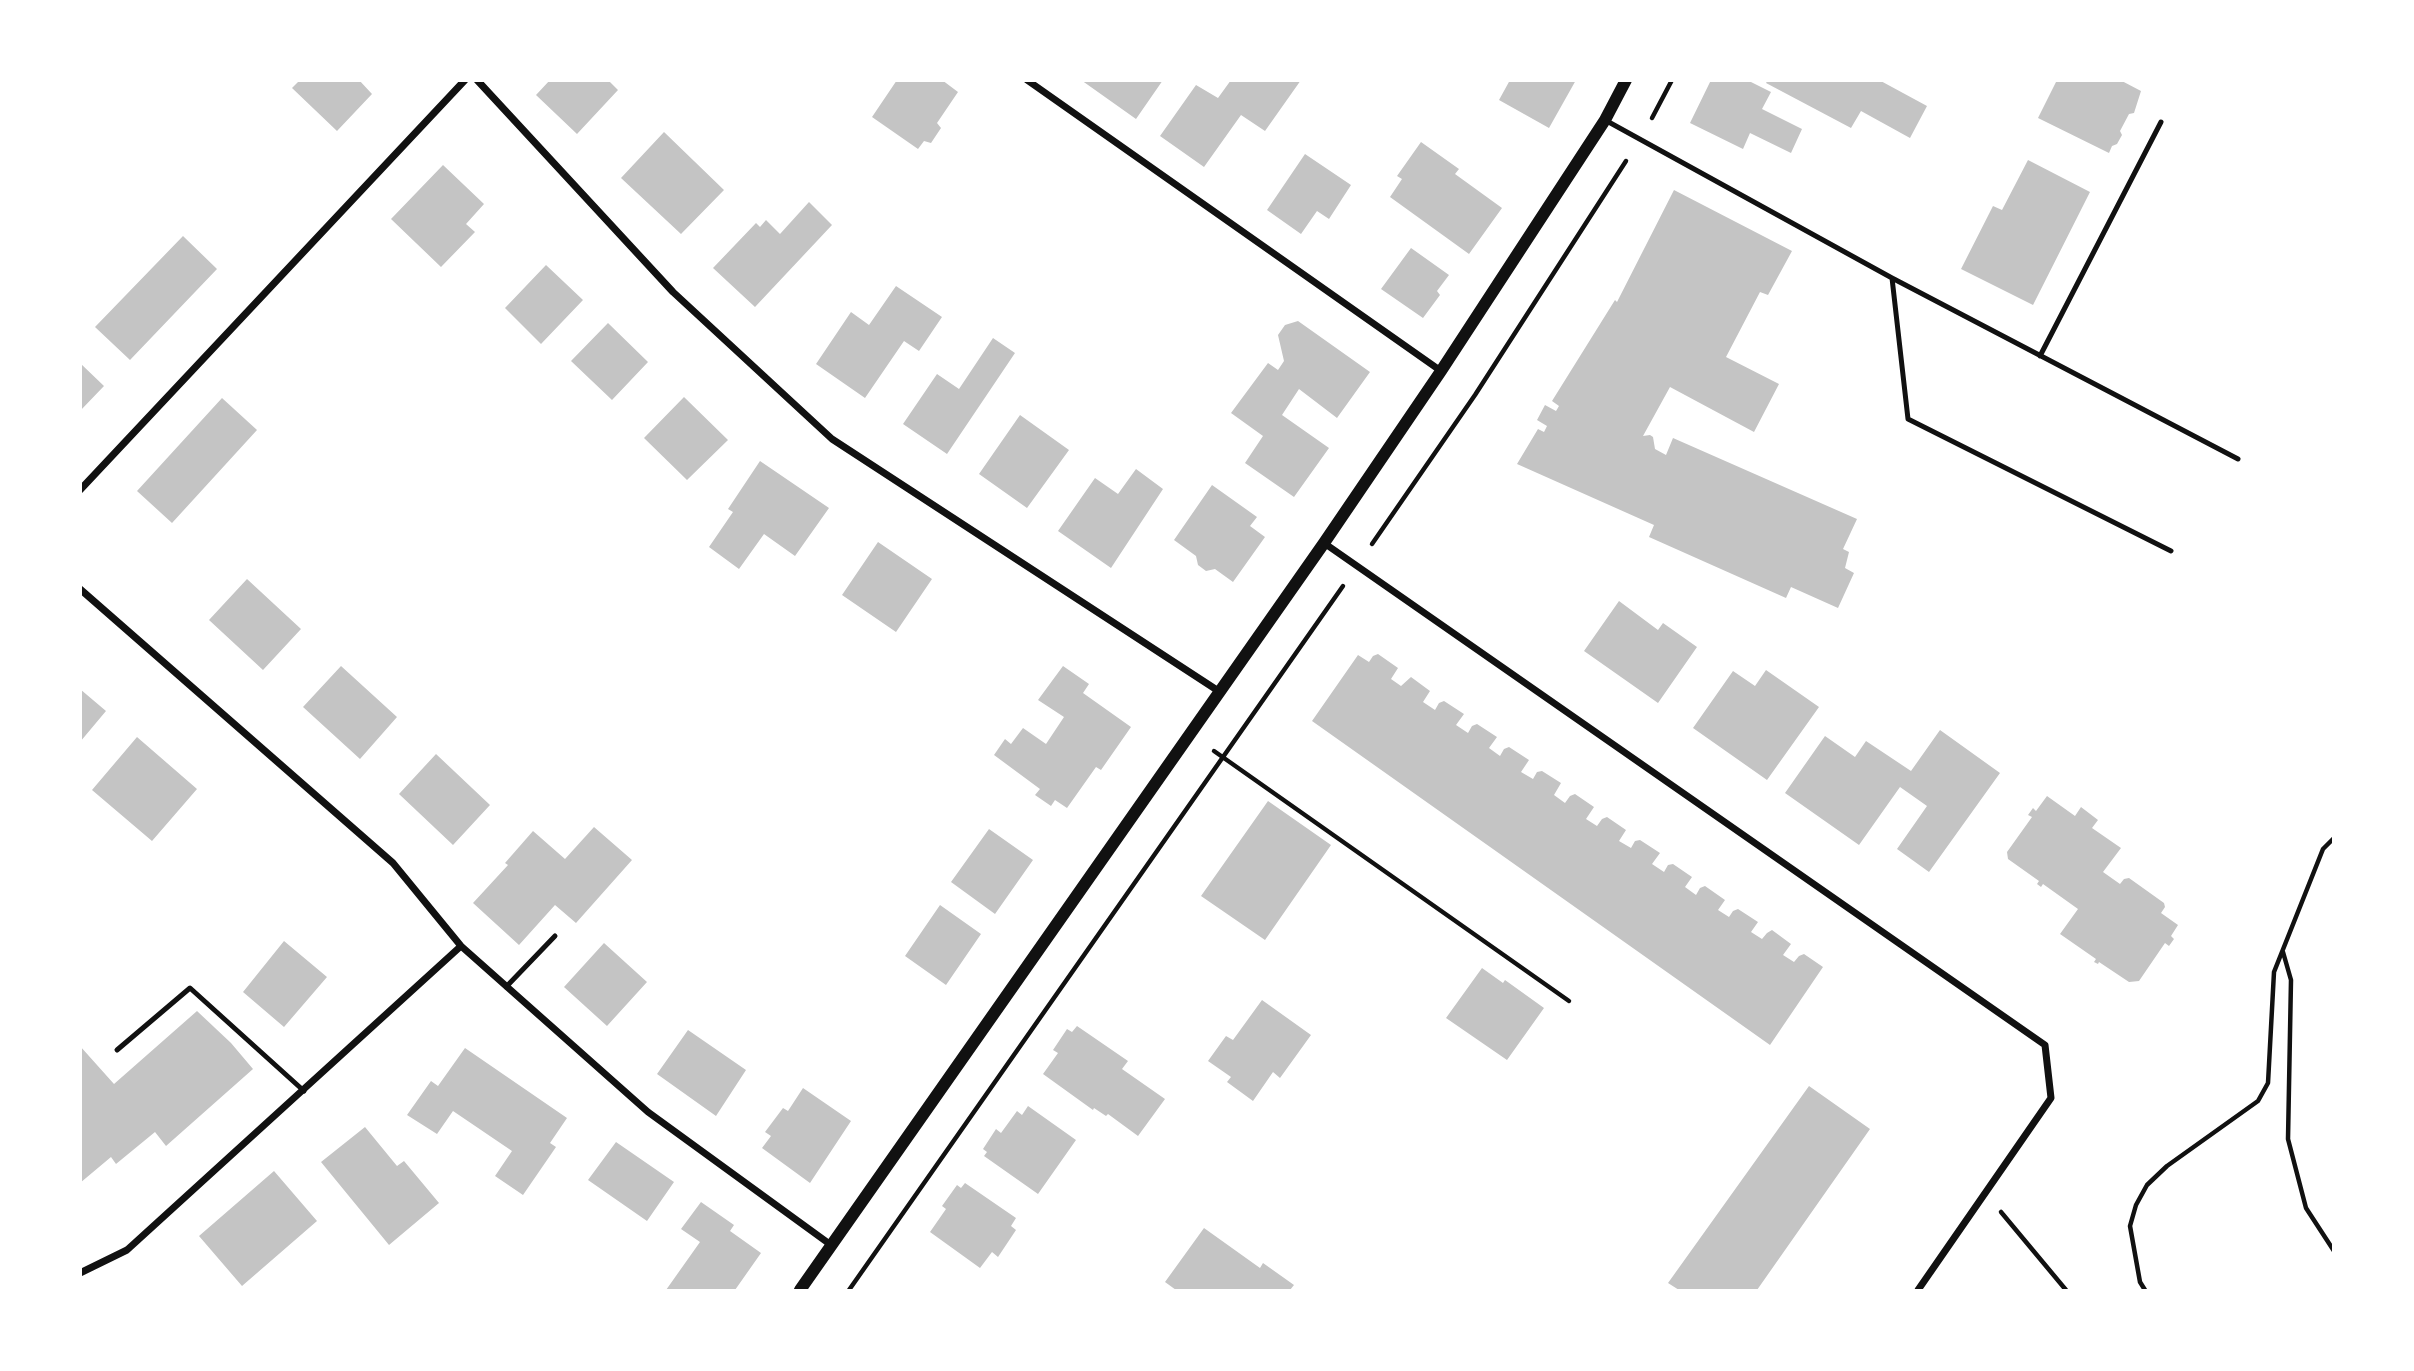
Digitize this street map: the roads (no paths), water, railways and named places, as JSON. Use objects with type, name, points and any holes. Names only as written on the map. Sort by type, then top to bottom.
[{"type":"street","points":[[80,490],[465,80]]},
{"type":"street","points":[[477,80],[673,292],[832,439],[1220,692]]},
{"type":"street","points":[[1027,80],[1441,371]]},
{"type":"street","points":[[800,1290],[1324,543],[1441,371],[1605,120],[1626,80]]},
{"type":"street","points":[[1324,543],[2045,1045],[2050,1098],[1919,1290]]},
{"type":"street","points":[[80,589],[393,863],[461,946],[648,1112],[831,1245]]},
{"type":"street","points":[[80,1273],[127,1250],[461,946]]},
{"type":"lane","points":[[1605,120],[1892,278],[2238,459]]},
{"type":"lane","points":[[2040,356],[2161,122]]},
{"type":"lane","points":[[1892,278],[1908,419],[2171,551]]},
{"type":"lane","points":[[506,987],[555,936]]},
{"type":"lane","points":[[117,1050],[190,988],[304,1091]]}]
